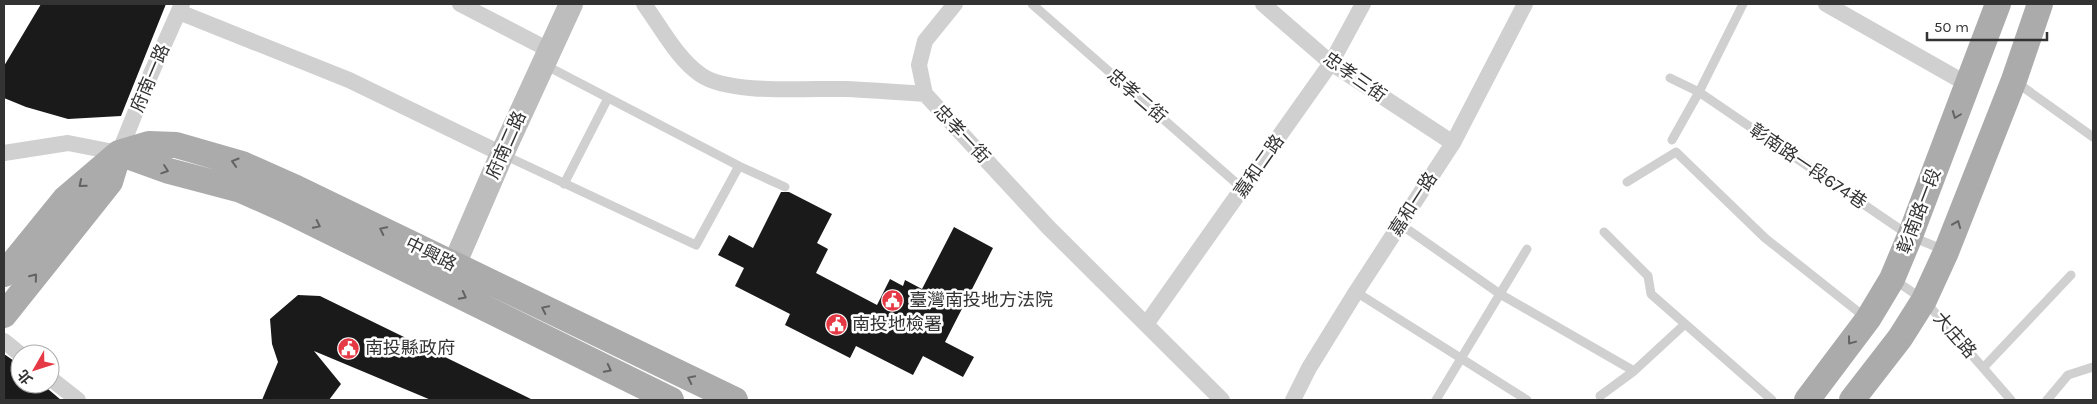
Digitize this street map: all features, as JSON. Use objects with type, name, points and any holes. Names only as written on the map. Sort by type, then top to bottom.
[{"type":"main road","name":"彰南路一段","points":[[1807,400],[1868,319],[1892,279],[1998,4]]},
{"type":"main road","points":[[1852,400],[1900,338],[1924,300],[1946,252],[2014,80],[2040,4]]},
{"type":"main road","points":[[4,274],[65,199],[119,153]]},
{"type":"main road","points":[[4,315],[110,182],[119,153]]},
{"type":"main road","name":"中興路","points":[[119,153],[169,171],[241,190],[291,199],[447,275],[735,400]]},
{"type":"main road","name":"中興路","points":[[447,275],[671,400]]},
{"type":"street","points":[[460,4],[546,57]]},
{"type":"street","name":"府南二路","points":[[447,275],[570,4]]},
{"type":"street","name":"忠孝一街","points":[[644,4],[687,63],[702,76],[717,83],[752,88],[846,89],[925,94],[1048,227],[1147,323],[1222,400]]},
{"type":"street","points":[[925,94],[919,65],[925,41],[955,4]]},
{"type":"street","name":"忠孝三街","points":[[1263,4],[1331,63],[1453,143]]},
{"type":"street","name":"嘉和二路","points":[[1147,323],[1331,63],[1363,4]]},
{"type":"street","name":"嘉和一路","points":[[1293,400],[1309,368],[1356,292],[1453,143],[1525,4]]},
{"type":"street","points":[[1826,4],[1967,84]]},
{"type":"street","points":[[180,8],[349,80],[502,154]]},
{"type":"street","name":"府南一路","points":[[119,153],[180,8]]},
{"type":"street","points":[[4,153],[68,143],[119,153]]},
{"type":"street","points":[[60,386],[78,400]]},
{"type":"lane","name":"忠孝二街","points":[[1032,4],[1243,189]]},
{"type":"lane","points":[[1672,140],[1699,92],[1743,4]]},
{"type":"lane","points":[[546,57],[608,98],[739,166],[785,186]]},
{"type":"lane","name":"彰南路一段674巷","points":[[1670,78],[1699,92],[1910,236],[1946,252]]},
{"type":"lane","points":[[2014,80],[2093,136]]},
{"type":"lane","points":[[564,184],[608,98]]},
{"type":"lane","points":[[1627,182],[1676,152],[1766,238],[1868,319]]},
{"type":"lane","points":[[502,154],[696,245],[739,166]]},
{"type":"lane","points":[[1400,224],[1500,294],[1634,371]]},
{"type":"lane","points":[[1604,232],[1648,276],[1651,294],[1772,400]]},
{"type":"lane","points":[[1436,400],[1527,249]]},
{"type":"lane","points":[[1983,368],[2071,274]]},
{"type":"lane","name":"大庄路","points":[[1892,279],[1924,300],[2011,400]]},
{"type":"lane","points":[[1356,292],[1527,400]]},
{"type":"lane","points":[[1600,396],[1634,371],[1685,324]]},
{"type":"lane","points":[[2047,400],[2068,375],[2093,367]]},
{"type":"building","points":[[41,4],[166,4],[121,116],[68,119],[26,107],[4,98],[4,66]]},
{"type":"building","points":[[781,192],[789,192],[832,214],[817,243],[828,249],[816,273],[877,305],[890,279],[903,286],[905,280],[922,289],[954,227],[993,248],[945,342],[974,357],[963,377],[923,356],[913,375],[856,346],[850,358],[785,325],[790,314],[735,286],[744,268],[718,255],[729,235],[753,248]]},
{"type":"building","name":"南投縣政府","points":[[298,295],[320,296],[533,400],[431,400],[314,351],[341,384],[329,400],[262,400],[278,362],[272,344],[270,319]]},
{"type":"building","points":[[4,354],[10,358],[10,394],[54,394],[61,400],[4,400]]},
{"type":"place","name":"臺灣南投地方法院","points":[[893,300]]},
{"type":"place","name":"南投地檢署","points":[[836,324]]},
{"type":"place","name":"南投縣政府","points":[[349,348]]}]
